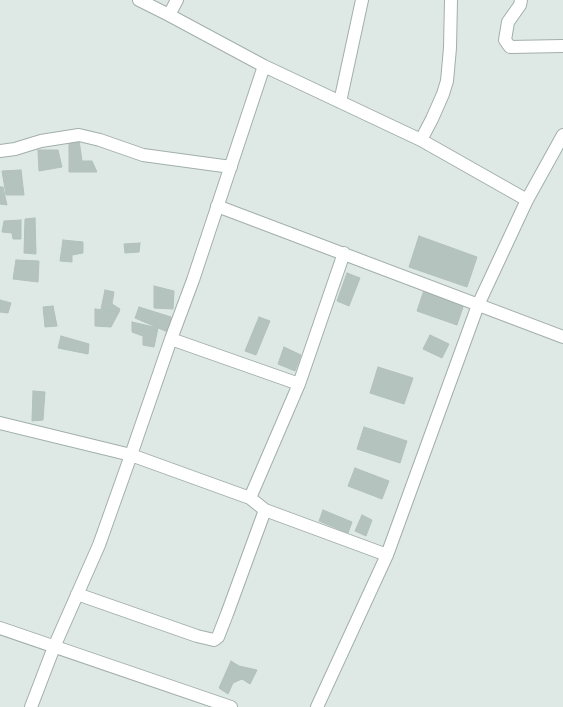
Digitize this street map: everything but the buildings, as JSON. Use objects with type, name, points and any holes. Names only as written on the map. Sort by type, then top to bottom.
[{"type":"street","points":[[138,0],[264,66],[421,140],[527,200]]},
{"type":"street","points":[[169,15],[177,0]]},
{"type":"street","points":[[340,102],[362,0]]},
{"type":"street","points":[[421,140],[435,113],[447,81],[450,48],[451,0]]},
{"type":"street","points":[[521,0],[520,5],[508,22],[505,40],[510,47],[563,46]]},
{"type":"street","points":[[31,707],[54,646],[99,545],[193,280],[264,66]]},
{"type":"street","points":[[317,707],[387,555],[478,305],[527,200],[563,134]]},
{"type":"street","points":[[0,151],[15,149],[40,141],[79,135],[100,140],[143,155],[231,167]]},
{"type":"street","points":[[217,206],[563,337]]},
{"type":"street","points":[[250,498],[299,384],[344,253]]},
{"type":"street","points":[[171,339],[299,384]]},
{"type":"street","points":[[0,423],[131,456],[250,498],[266,510],[387,555]]},
{"type":"street","points":[[77,594],[197,636],[214,640],[218,637],[228,614],[266,510]]},
{"type":"street","points":[[0,628],[231,707]]}]
